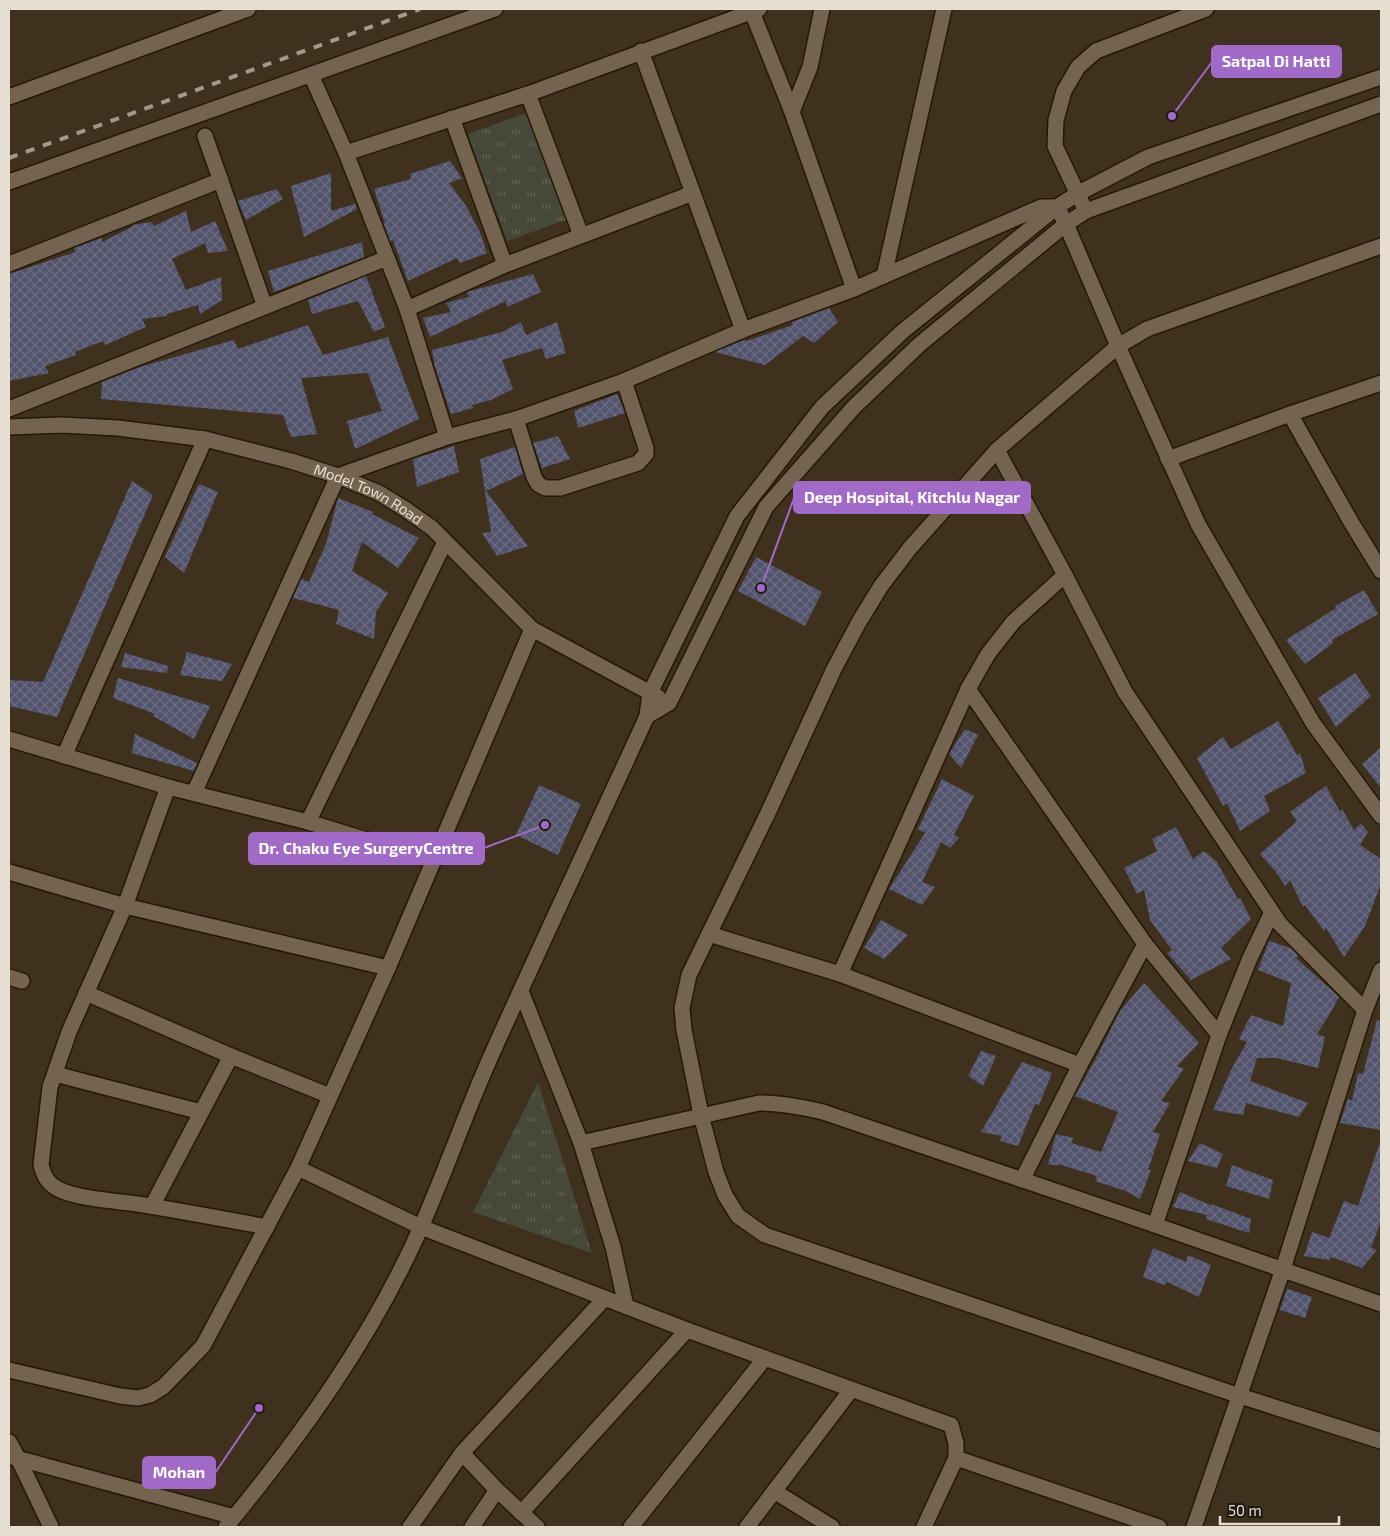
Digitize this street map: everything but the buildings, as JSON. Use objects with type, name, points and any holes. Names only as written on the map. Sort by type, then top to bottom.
[{"type":"street","points":[[9,96],[248,9]]},
{"type":"street","points":[[9,182],[312,76],[495,9]]},
{"type":"street","points":[[792,112],[810,66],[822,9]]},
{"type":"street","points":[[884,276],[944,9]]},
{"type":"street","points":[[1086,211],[1055,146],[1056,120],[1064,91],[1078,67],[1096,51],[1206,9]]},
{"type":"street","points":[[346,154],[528,94],[756,10],[854,289]]},
{"type":"street","points":[[642,51],[743,330]]},
{"type":"street","points":[[312,76],[346,154],[407,309],[447,438]]},
{"type":"street","points":[[14,1457],[230,1522],[286,1454],[339,1376],[389,1292],[421,1228],[490,1058],[647,716],[650,693],[737,516],[822,406],[903,331],[1057,207],[1077,194],[1148,158],[1381,77]]},
{"type":"street","points":[[528,94],[581,235]]},
{"type":"street","points":[[647,716],[669,703],[766,507],[854,406],[920,344],[1066,224],[1086,211],[1381,104]]},
{"type":"street","points":[[452,118],[505,265]]},
{"type":"street","points":[[205,136],[265,307]]},
{"type":"street","points":[[9,264],[221,180]]},
{"type":"street","points":[[407,309],[505,265],[693,193]]},
{"type":"street","points":[[194,793],[338,476],[447,438],[516,419],[624,381],[743,330],[854,289],[1041,207],[1057,207]]},
{"type":"street","points":[[1057,207],[1198,524],[1313,723],[1381,816]]},
{"type":"street","points":[[1381,246],[1146,329],[1118,346],[997,450],[910,548],[881,586],[859,622],[834,669],[767,815],[689,976],[682,1008],[684,1030],[701,1115],[716,1172],[725,1195],[738,1216],[765,1235],[1240,1396],[1381,1440]]},
{"type":"street","points":[[9,409],[386,258]]},
{"type":"street","points":[[516,419],[534,477],[538,484],[544,488],[560,488],[638,463],[646,454],[646,448],[624,381]]},
{"type":"street","points":[[1168,459],[1381,383]]},
{"type":"street","points":[[1290,414],[1381,571]]},
{"type":"street","name":"Model Town Road","points":[[9,427],[62,425],[118,428],[206,439],[291,461],[338,476],[386,497],[432,528],[532,629],[669,703]]},
{"type":"street","points":[[64,756],[206,439]]},
{"type":"street","points":[[997,450],[1065,575],[1125,692],[1280,924],[1365,1010]]},
{"type":"street","points":[[308,822],[445,542]]},
{"type":"street","points":[[840,974],[968,689],[988,654],[1013,622],[1065,575]]},
{"type":"street","points":[[9,1370],[120,1396],[138,1398],[150,1395],[163,1387],[203,1346],[298,1168],[388,968],[532,629]]},
{"type":"street","points":[[968,689],[1145,944],[1218,1035]]},
{"type":"street","points":[[9,739],[168,787],[308,822],[433,860]]},
{"type":"street","points":[[168,787],[125,906],[69,1032],[50,1087],[41,1165],[49,1184],[72,1194],[152,1206],[267,1227]]},
{"type":"street","points":[[9,872],[125,906],[388,968]]},
{"type":"street","points":[[1155,1225],[1218,1035],[1250,958],[1272,912]]},
{"type":"street","points":[[709,934],[840,974],[1080,1065]]},
{"type":"street","points":[[1022,1180],[1080,1065],[1145,944]]},
{"type":"street","points":[[1194,1527],[1283,1269],[1365,1010],[1381,970]]},
{"type":"street","points":[[521,991],[580,1143],[613,1247],[626,1306]]},
{"type":"street","points":[[86,994],[330,1096]]},
{"type":"street","points":[[152,1206],[231,1056]]},
{"type":"street","points":[[55,1074],[201,1112]]},
{"type":"street","points":[[580,1143],[759,1103],[776,1103],[800,1107],[823,1112],[1381,1304]]},
{"type":"street","points":[[298,1168],[421,1228],[687,1330],[951,1425],[956,1443],[956,1458],[924,1527]]},
{"type":"street","points":[[410,1527],[462,1453],[605,1298]]},
{"type":"street","points":[[521,1513],[687,1330]]},
{"type":"street","points":[[631,1527],[765,1358]]},
{"type":"street","points":[[746,1527],[850,1390]]},
{"type":"street","points":[[9,1442],[14,1457],[51,1527]]},
{"type":"street","points":[[462,1453],[536,1527]]},
{"type":"street","points":[[956,1458],[1159,1527]]},
{"type":"street","points":[[472,1527],[497,1490]]},
{"type":"street","points":[[774,1490],[832,1527]]},
{"type":"green space","points":[[529,112],[568,219],[507,241],[468,134]]},
{"type":"green space","points":[[538,1082],[592,1253],[473,1212]]},
{"type":"railway","points":[[9,158],[420,9]]},
{"type":"place","name":"Satpal Di Hatti","points":[[1172,116]]},
{"type":"place","name":"Deep Hospital, Kitchlu Nagar","points":[[761,588]]},
{"type":"place","name":"Dr. Chaku Eye SurgeryCentre","points":[[545,825]]},
{"type":"place","name":"Mohan","points":[[259,1408]]}]
